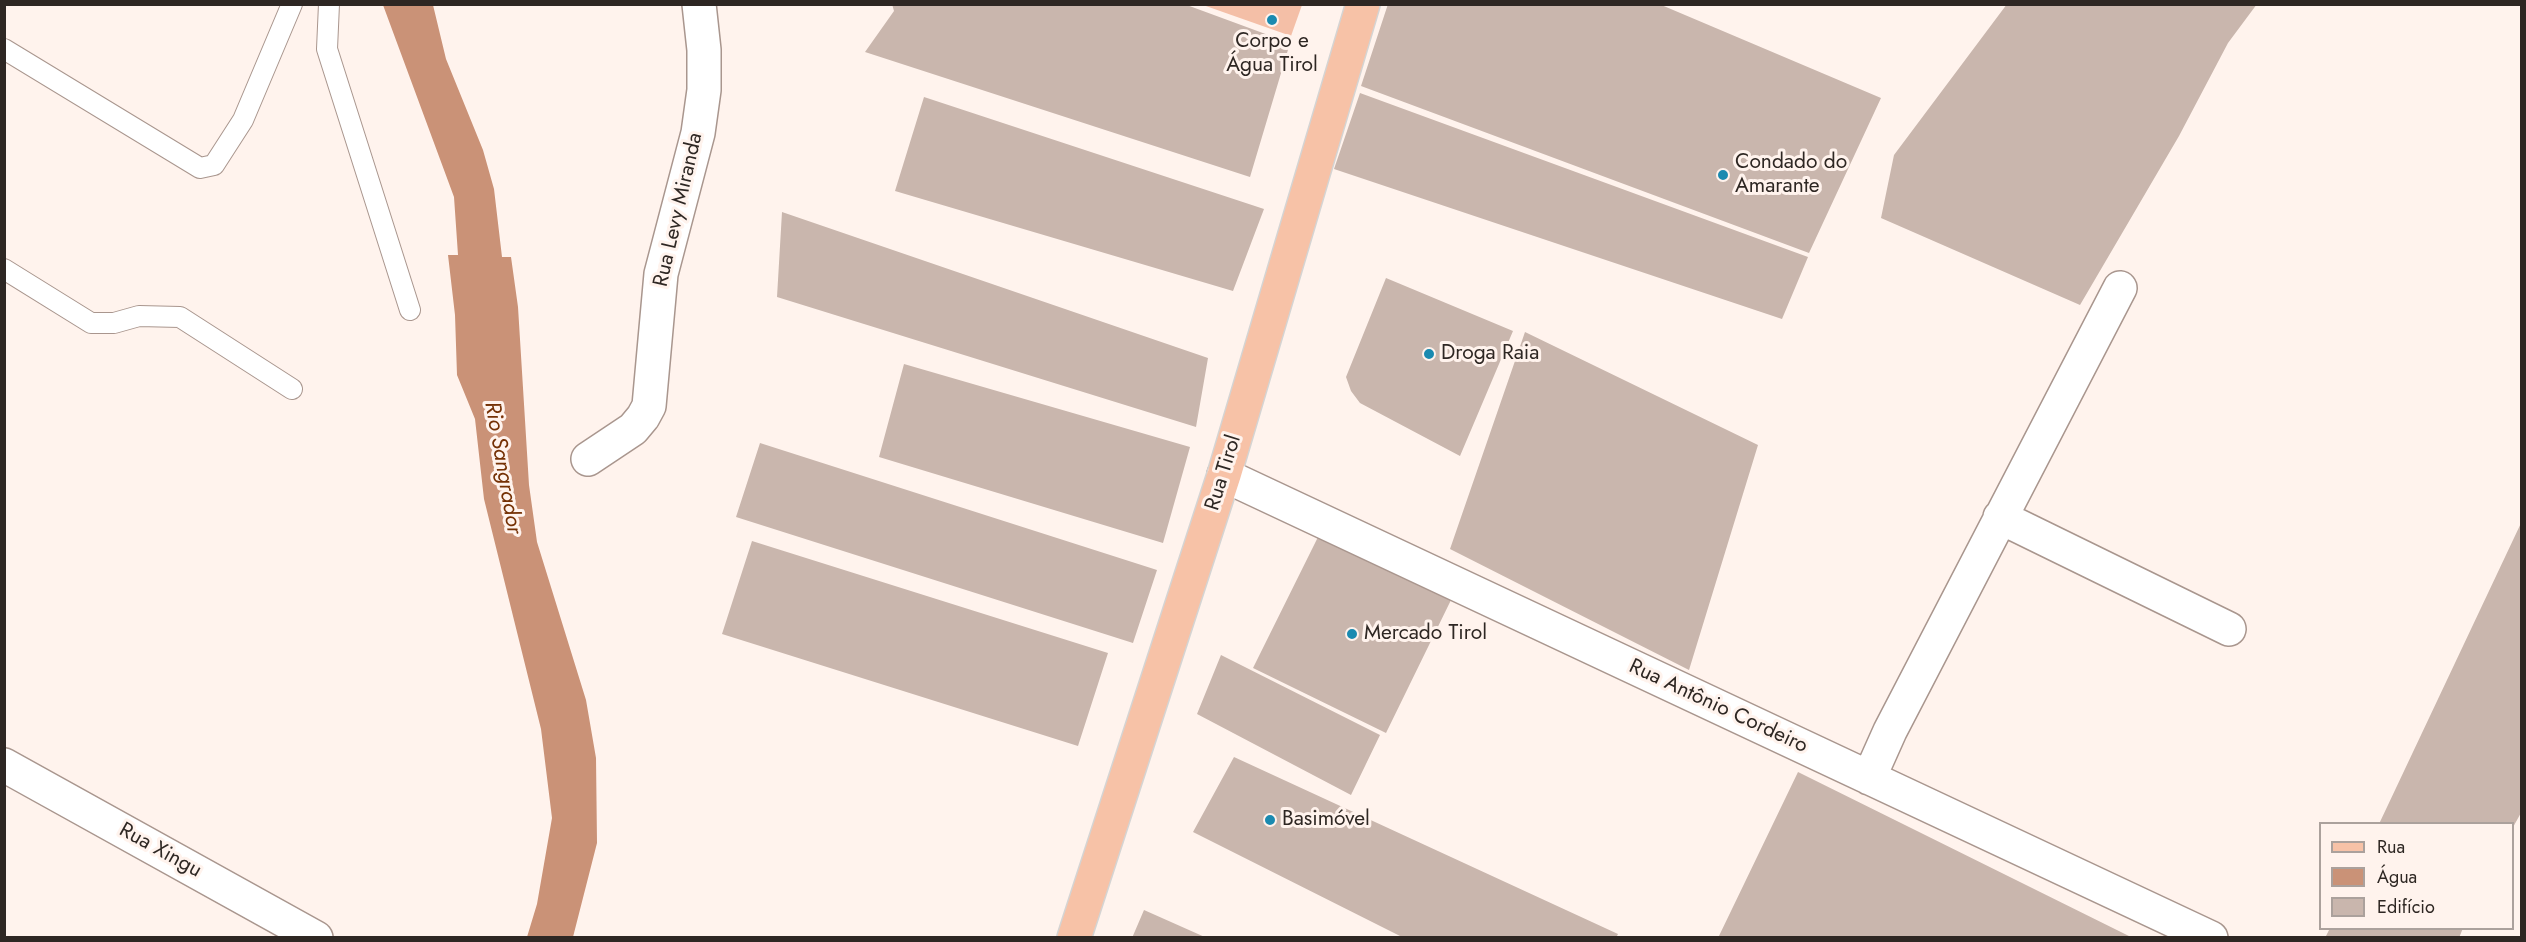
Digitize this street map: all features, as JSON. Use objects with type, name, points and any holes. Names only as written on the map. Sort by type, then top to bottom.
[{"type":"main road","name":"Rua Tirol","points":[[1074,938],[1224,475],[1363,4]]},
{"type":"street","name":"Rua Levy Miranda","points":[[588,459],[633,429],[644,417],[649,406],[661,274],[698,133],[702,101],[704,50],[699,4]]},
{"type":"street","points":[[1869,778],[1890,730],[2120,288]]},
{"type":"street","name":"Rua Antônio Cordeiro","points":[[1224,475],[2211,938]]},
{"type":"street","points":[[2000,517],[2229,629]]},
{"type":"street","name":"Rua Xingu","points":[[4,765],[316,938]]},
{"type":"lane","points":[[4,49],[200,168],[214,165],[243,120],[292,4]]},
{"type":"lane","points":[[329,4],[327,49],[410,310]]},
{"type":"lane","points":[[4,269],[91,322],[114,323],[139,316],[180,317],[292,389]]},
{"type":"shaded area","name":"Corpo e Água Tirol","points":[[1203,5],[1302,5],[1291,36]]},
{"type":"water","name":"Rio Sangrador","points":[[383,5],[433,5],[446,59],[483,150],[494,189],[502,257],[511,257],[518,307],[529,485],[537,542],[586,700],[596,758],[597,843],[573,937],[527,937],[537,904],[552,818],[541,729],[484,499],[475,419],[457,375],[455,315],[448,255],[458,255],[454,197]]},
{"type":"building","points":[[892,4],[1184,4],[1290,43],[1250,177],[865,52],[894,11]]},
{"type":"building","name":"Condado do Amarante","points":[[1388,4],[1659,4],[1881,98],[1809,253],[1361,86]]},
{"type":"building","points":[[2007,4],[2257,4],[2228,43],[2179,136],[2080,305],[1881,218],[1894,155]]},
{"type":"building","points":[[1360,93],[1808,257],[1782,319],[1334,169]]},
{"type":"building","points":[[924,97],[1264,209],[1233,291],[895,191]]},
{"type":"building","points":[[782,212],[1208,358],[1196,427],[777,297]]},
{"type":"building","name":"Droga Raia","points":[[1386,278],[1513,331],[1460,456],[1360,403],[1351,391],[1346,377]]},
{"type":"building","points":[[1525,332],[1758,445],[1689,670],[1450,549]]},
{"type":"building","points":[[904,364],[1190,447],[1163,543],[879,457]]},
{"type":"building","points":[[760,443],[1157,570],[1133,643],[736,517]]},
{"type":"building","points":[[2522,521],[2522,811],[2514,825],[2514,822],[2380,822]]},
{"type":"building","name":"Mercado Tirol","points":[[1319,535],[1451,600],[1386,733],[1253,668]]},
{"type":"building","points":[[752,541],[1108,653],[1078,746],[722,634]]},
{"type":"building","points":[[1221,655],[1380,735],[1351,795],[1197,714]]},
{"type":"building","points":[[1234,757],[1618,934],[1616,938],[1404,938],[1193,832]]},
{"type":"building","points":[[1798,772],[2133,938],[1718,938]]},
{"type":"building","points":[[1144,910],[1207,938],[1132,938]]},
{"type":"building","points":[[2329,930],[2462,930],[2459,938],[2325,938]]},
{"type":"place","name":"Corpo e Água Tirol","points":[[1272,20]]},
{"type":"place","name":"Condado do Amarante","points":[[1723,175]]},
{"type":"place","name":"Droga Raia","points":[[1429,354]]},
{"type":"place","name":"Mercado Tirol","points":[[1352,634]]},
{"type":"place","name":"Basimóvel","points":[[1270,820]]}]
